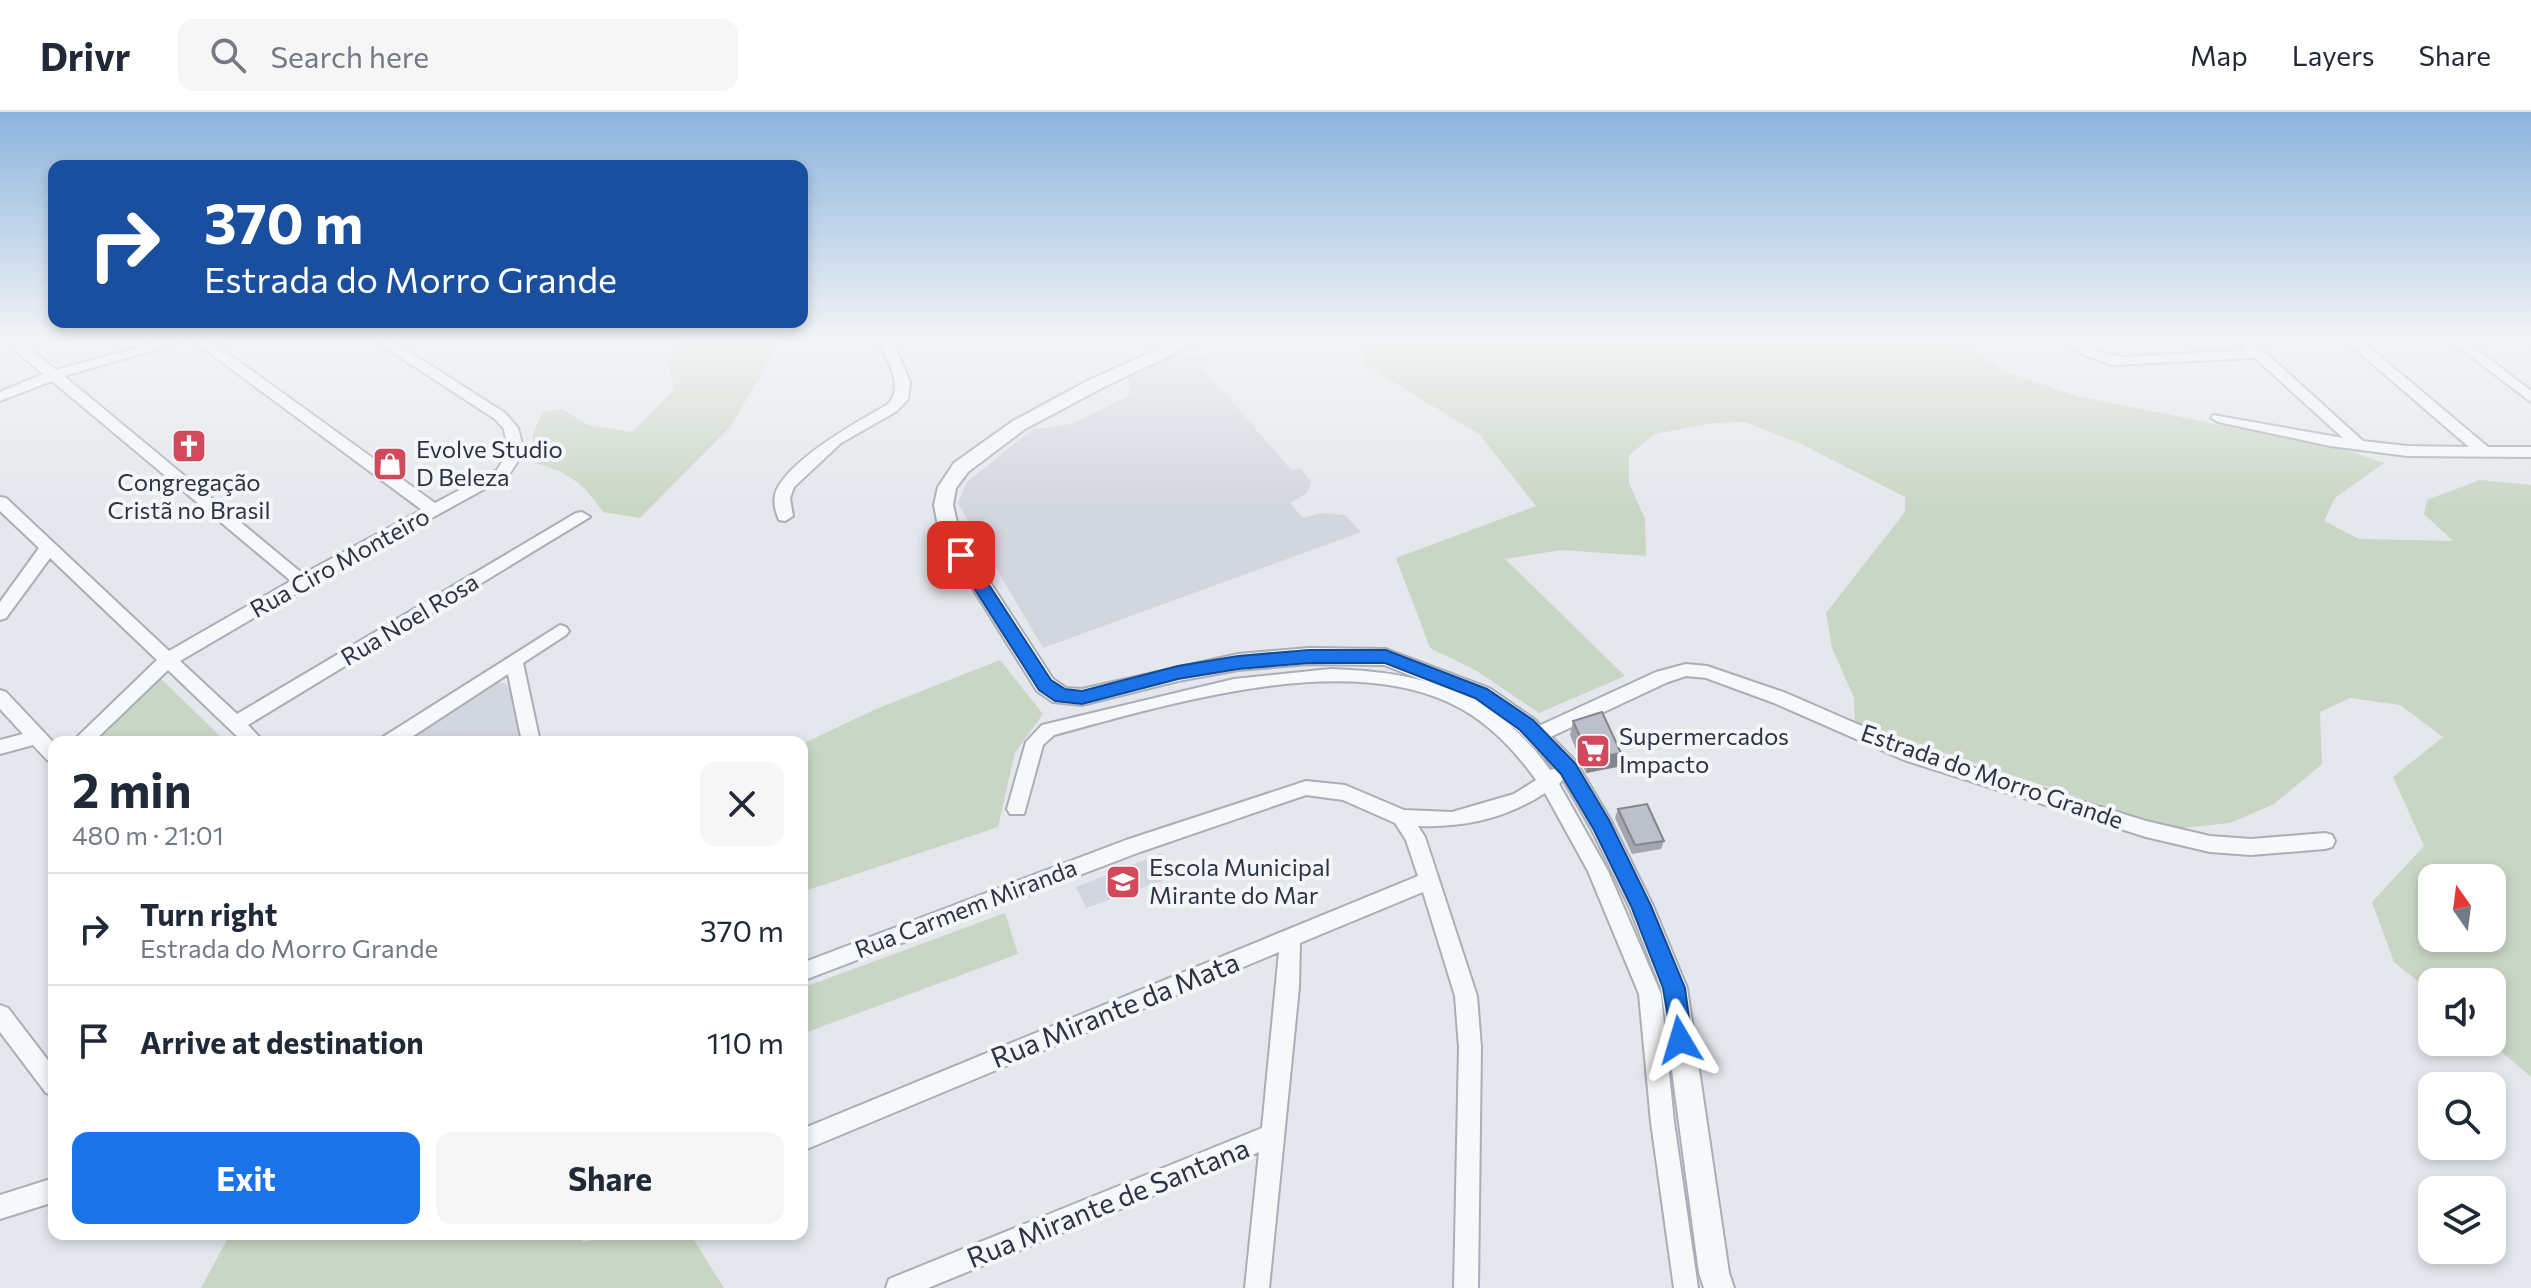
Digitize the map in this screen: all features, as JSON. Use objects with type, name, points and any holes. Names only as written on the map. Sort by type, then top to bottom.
[{"type":"street","points":[[80,397],[302,582]]},
{"type":"street","points":[[277,397],[433,510]]},
{"type":"street","name":"Rua Ciro Monteiro","points":[[87,736],[168,660],[302,582],[503,473],[516,452],[511,428],[500,416],[470,397]]},
{"type":"street","points":[[785,516],[782,498],[787,485],[836,440],[892,408],[901,397]]},
{"type":"street","points":[[1074,397],[1019,427],[972,458],[947,486],[943,508],[950,536],[1045,685],[1061,696],[1082,697],[1178,673],[1238,662],[1310,666],[1423,685],[1464,702],[1559,774],[1650,996],[1655,1066],[1686,1288]]},
{"type":"street","points":[[2306,397],[2361,446]]},
{"type":"street","points":[[2419,397],[2482,450]]},
{"type":"street","points":[[2218,418],[2361,446],[2407,451],[2531,452]]},
{"type":"street","points":[[0,502],[249,736]]},
{"type":"street","name":"Rua Noel Rosa","points":[[237,723],[582,517]]},
{"type":"street","points":[[0,614],[49,547]]},
{"type":"street","points":[[399,736],[560,631]]},
{"type":"street","points":[[1017,809],[1035,742],[1048,730],[1190,693],[1310,666],[1386,657],[1432,672],[1481,694],[1537,735],[1559,774],[1622,866],[1674,988],[1689,1106],[1719,1288]]},
{"type":"street","points":[[514,661],[530,736]]},
{"type":"street","name":"Estrada do Morro Grande","points":[[1537,735],[1662,677],[1686,670],[1707,672],[1780,698],[1911,755],[2146,829],[2210,844],[2251,847],[2325,841]]},
{"type":"street","points":[[0,697],[48,749]]},
{"type":"street","points":[[0,747],[37,737]]},
{"type":"street","name":"Rua Carmem Miranda","points":[[808,970],[1133,846],[1306,788],[1345,793],[1402,818],[1452,820],[1521,799],[1559,774]]},
{"type":"street","points":[[1402,818],[1415,837],[1466,996],[1470,1047],[1466,1288]]},
{"type":"street","name":"Rua Mirante da Mata","points":[[808,1138],[1428,881]]},
{"type":"street","points":[[1257,1288],[1290,938]]},
{"type":"street","points":[[0,1015],[48,1078]]},
{"type":"street","name":"Rua Mirante de Santana","points":[[898,1288],[1273,1135]]},
{"type":"street","points":[[0,1207],[48,1192]]},
{"type":"shaded area","points":[[1126,397],[1228,397],[1292,471],[1300,468],[1311,482],[1307,493],[1290,503],[1303,518],[1322,513],[1345,515],[1361,532],[1043,648],[958,503],[967,482],[1033,429],[1072,424]]},
{"type":"shaded area","points":[[496,682],[505,683],[515,694],[518,736],[414,736]]},
{"type":"shaded area","name":"Escola Municipal Mirante do Mar","points":[[1162,853],[1172,877],[1086,908],[1076,887]]},
{"type":"green space","points":[[667,397],[748,397],[731,426],[640,518],[603,512],[588,492],[572,479],[531,461],[533,434],[542,412],[562,409],[588,425],[632,432]]},
{"type":"green space","points":[[1417,397],[2081,397],[2349,451],[2384,463],[2335,498],[2324,521],[2359,539],[2453,541],[2424,514],[2427,500],[2480,480],[2531,485],[2531,1077],[2506,1056],[2506,968],[2418,968],[2418,982],[2394,962],[2372,902],[2424,846],[2393,777],[2443,737],[2400,705],[2350,698],[2320,712],[2322,764],[2274,804],[2230,823],[2174,829],[1855,723],[1854,698],[1832,648],[1826,613],[1905,512],[1905,497],[1799,443],[1745,422],[1714,423],[1655,434],[1629,455],[1629,483],[1645,519],[1646,556],[1561,550],[1505,559],[1625,676],[1539,713],[1477,671],[1430,648],[1396,558],[1536,506],[1479,434]]},
{"type":"green space","points":[[1000,660],[1043,714],[1015,753],[998,827],[808,890],[808,741],[876,709]]},
{"type":"green space","points":[[159,677],[220,736],[96,736]]},
{"type":"green space","points":[[1005,913],[1018,954],[808,1032],[808,986]]},
{"type":"green space","points":[[227,1240],[694,1240],[724,1288],[201,1288]]},
{"type":"building","points":[[1602,712],[1621,753],[1590,759],[1573,721]]},
{"type":"building","points":[[1647,804],[1664,841],[1635,845],[1618,809]]},
{"type":"place","name":"Congregação Cristã no Brasil","points":[[189,446]]},
{"type":"place","name":"Evolve Studio D Beleza","points":[[390,464]]},
{"type":"place","name":"Supermercados Impacto","points":[[1593,751]]},
{"type":"place","name":"Escola Municipal Mirante do Mar","points":[[1123,882]]},
{"type":"route","points":[[961,555],[1045,685],[1061,696],[1082,697],[1178,673],[1238,662],[1309,656],[1386,657],[1432,672],[1481,694],[1526,725],[1568,768],[1602,826],[1641,906],[1674,988],[1680,1040]]}]
